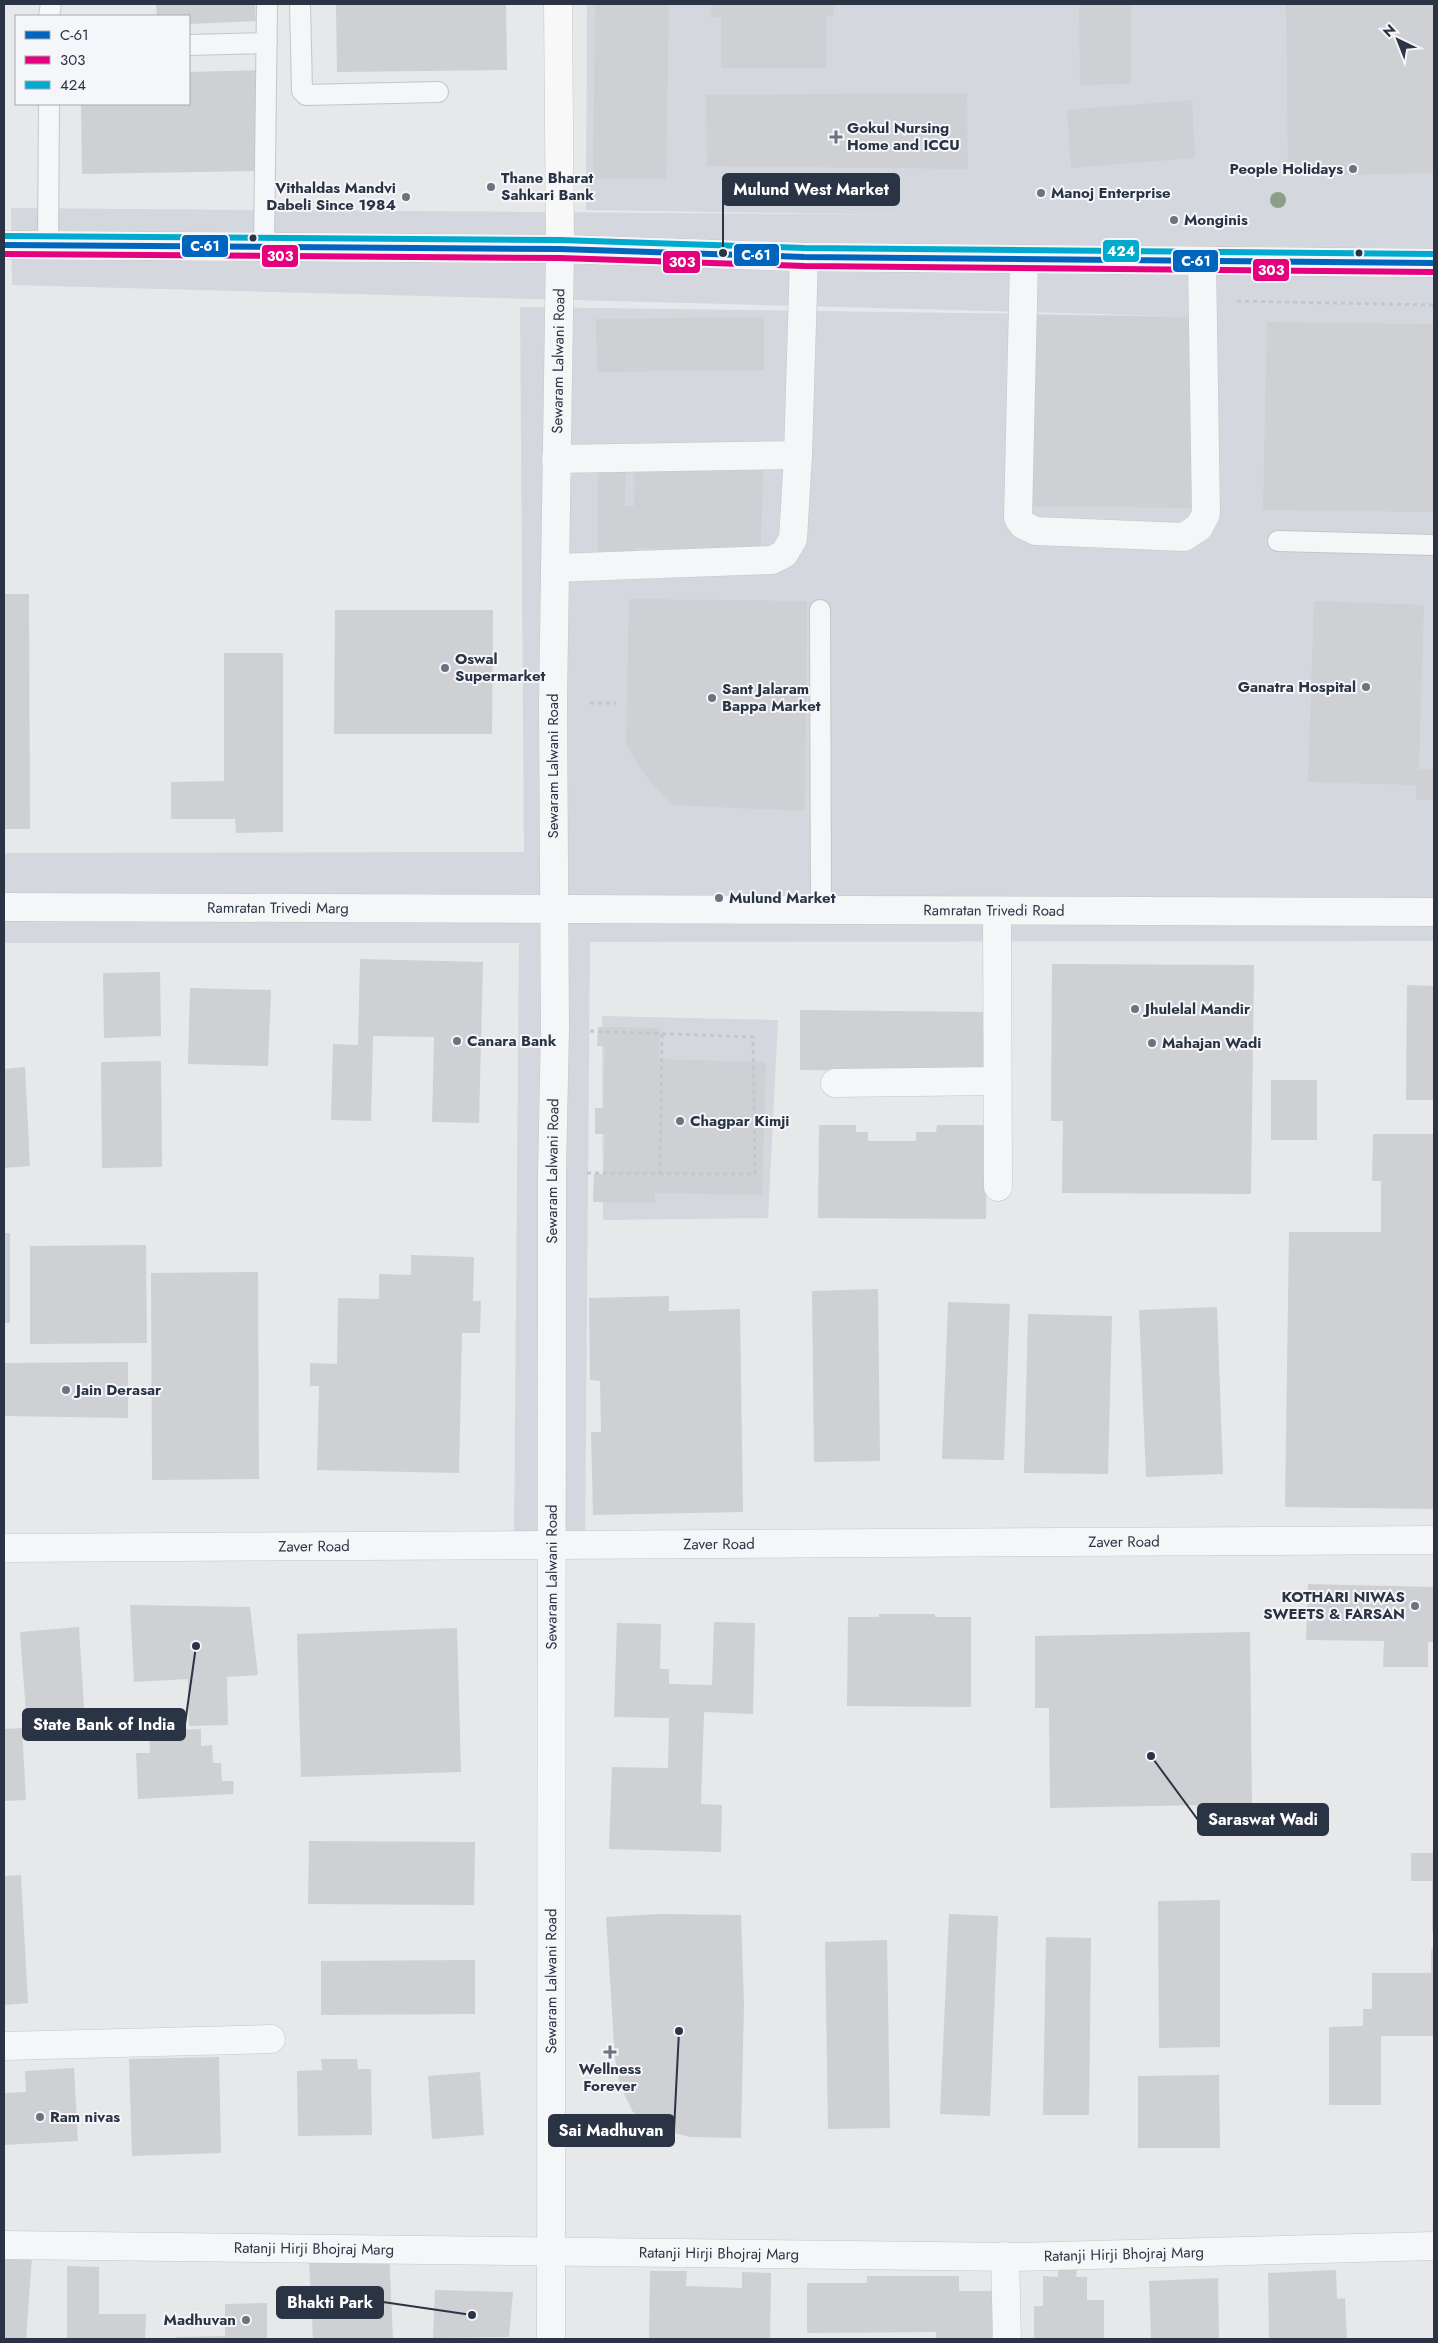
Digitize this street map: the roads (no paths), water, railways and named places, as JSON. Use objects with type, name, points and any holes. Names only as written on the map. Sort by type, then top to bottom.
[{"type":"main road","name":"Sewaram Lalwani Road","points":[[558,4],[560,249]]},
{"type":"main road","points":[[4,245],[560,249]]},
{"type":"street","points":[[560,249],[804,257],[1434,263]]},
{"type":"street","name":"Sewaram Lalwani Road","points":[[551,2339],[552,1173],[555,1029],[553,909],[556,459],[560,249]]},
{"type":"street","points":[[555,568],[772,560],[784,554],[793,539],[798,455],[804,257]]},
{"type":"street","points":[[1024,260],[1018,518],[1023,525],[1036,531],[1184,537],[1199,527],[1206,514],[1202,261]]},
{"type":"street","points":[[556,459],[798,455]]},
{"type":"street","name":"Ramratan Trivedi Marg","points":[[4,907],[553,909]]},
{"type":"street","name":"Ramratan Trivedi Road","points":[[553,909],[1434,912]]},
{"type":"street","points":[[997,911],[998,1187]]},
{"type":"street","points":[[835,1083],[998,1081]]},
{"type":"street","name":"Zaver Road","points":[[4,1548],[1434,1540]]},
{"type":"street","points":[[4,2046],[271,2039]]},
{"type":"street","name":"Ratanji Hirji Bhojraj Marg","points":[[4,2245],[1005,2256],[1434,2246]]},
{"type":"street","points":[[1005,2256],[1007,2339]]},
{"type":"lane","points":[[264,247],[267,4]]},
{"type":"lane","points":[[300,4],[302,91],[306,95],[438,92]]},
{"type":"lane","points":[[190,45],[266,43]]},
{"type":"lane","points":[[48,246],[49,105]]},
{"type":"lane","points":[[1278,541],[1434,545]]},
{"type":"lane","points":[[820,610],[821,910]]},
{"type":"place","name":"Gokul Nursing Home and ICCU","points":[[836,137]]},
{"type":"place","name":"People Holidays","points":[[1353,169]]},
{"type":"place","name":"Thane Bharat Sahkari Bank","points":[[491,187]]},
{"type":"place","name":"Manoj Enterprise","points":[[1041,193]]},
{"type":"place","name":"Vithaldas Mandvi Dabeli Since 1984","points":[[406,197]]},
{"type":"place","name":"Monginis","points":[[1174,220]]},
{"type":"place","name":"Mulund West Market","points":[[723,253]]},
{"type":"place","name":"Oswal Supermarket","points":[[445,668]]},
{"type":"place","name":"Ganatra Hospital","points":[[1366,687]]},
{"type":"place","name":"Sant Jalaram Bappa Market","points":[[712,698]]},
{"type":"place","name":"Mulund Market","points":[[719,898]]},
{"type":"place","name":"Jhulelal Mandir","points":[[1135,1009]]},
{"type":"place","name":"Canara Bank","points":[[457,1041]]},
{"type":"place","name":"Mahajan Wadi","points":[[1152,1043]]},
{"type":"place","name":"Chagpar Kimji","points":[[680,1121]]},
{"type":"place","name":"Jain Derasar","points":[[66,1390]]},
{"type":"place","name":"KOTHARI NIWAS SWEETS & FARSAN","points":[[1415,1606]]},
{"type":"place","name":"State Bank of India","points":[[196,1646]]},
{"type":"place","name":"Saraswat Wadi","points":[[1151,1756]]},
{"type":"place","name":"Sai Madhuvan","points":[[679,2031]]},
{"type":"place","name":"Wellness Forever","points":[[610,2052]]},
{"type":"place","name":"Ram nivas","points":[[40,2117]]},
{"type":"place","name":"Bhakti Park","points":[[472,2315]]},
{"type":"place","name":"Madhuvan","points":[[246,2320]]}]
